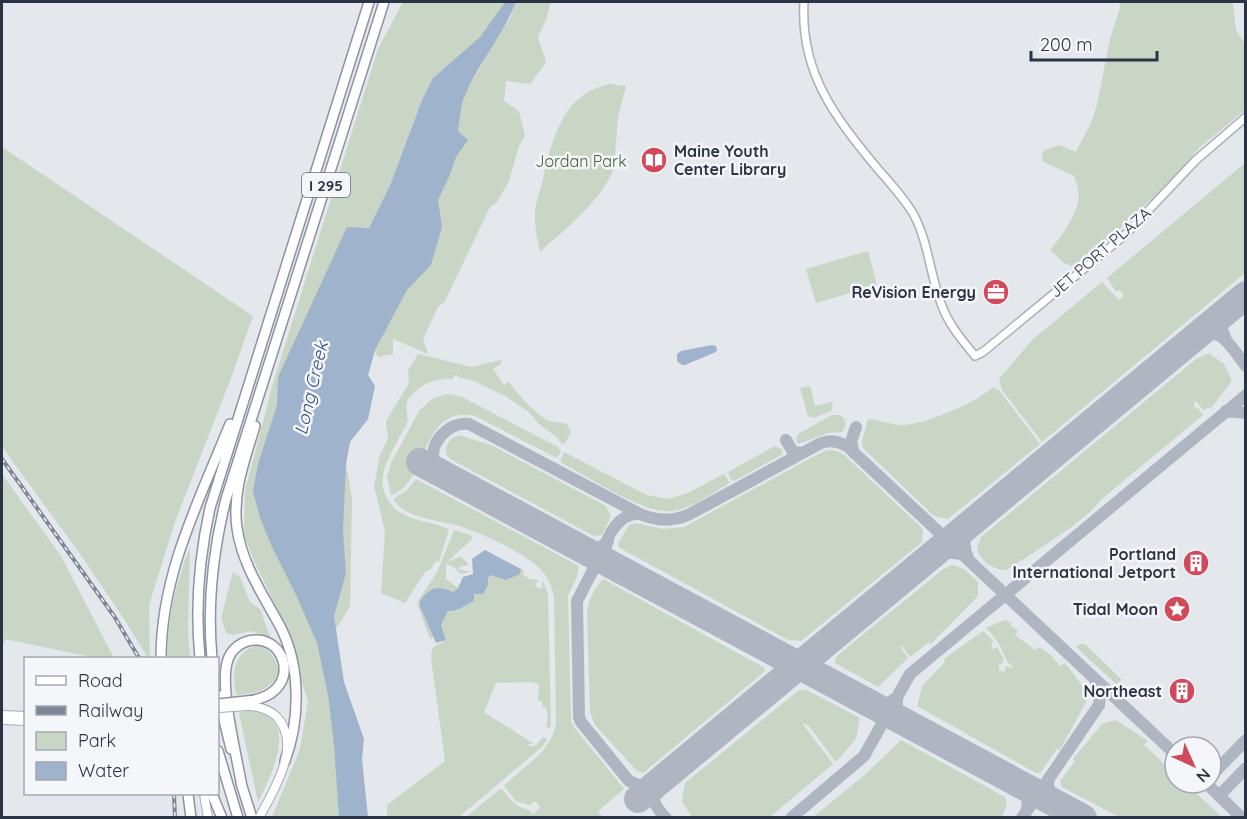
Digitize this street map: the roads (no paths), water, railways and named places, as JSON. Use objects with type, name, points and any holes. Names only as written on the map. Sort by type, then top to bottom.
[{"type":"highway","name":"I 295","points":[[200,657],[198,587],[206,524],[368,2]]},
{"type":"highway","name":"I 295","points":[[212,657],[210,590],[219,529],[230,484],[384,2]]},
{"type":"highway","points":[[161,657],[163,615],[174,566],[268,321]]},
{"type":"highway","points":[[273,351],[268,380],[239,481],[236,516],[237,531],[244,557],[284,636],[292,663],[295,716],[285,761]]},
{"type":"highway","points":[[219,706],[247,704],[270,694],[279,685],[284,675],[284,663],[279,652],[270,644],[250,641],[239,646],[226,665],[227,698],[242,787]]},
{"type":"highway","points":[[219,700],[226,735],[252,818]]},
{"type":"highway","points":[[219,754],[238,818]]},
{"type":"highway","points":[[188,795],[191,818]]},
{"type":"highway","points":[[212,795],[222,818]]},
{"type":"main road","points":[[247,704],[268,710],[280,722],[286,735],[285,761],[259,818]]},
{"type":"main road","points":[[2,715],[24,716]]},
{"type":"main road","points":[[2,720],[24,722]]},
{"type":"main road","points":[[204,795],[208,818]]},
{"type":"street","name":"JET PORT PLAZA","points":[[804,2],[805,42],[818,84],[842,124],[912,211],[921,229],[945,313],[975,356],[983,352],[1126,234],[1196,160],[1245,117]]},
{"type":"water","name":"Long Creek","points":[[505,2],[516,2],[469,86],[463,102],[458,131],[468,140],[456,157],[438,200],[442,227],[431,265],[407,290],[375,350],[368,375],[375,386],[368,419],[350,442],[346,464],[343,531],[346,573],[334,616],[344,682],[364,739],[362,759],[368,817],[339,817],[328,695],[317,643],[260,518],[253,491],[258,464],[277,405],[278,377],[347,227],[369,228],[391,183],[422,100],[433,78],[480,37]]},
{"type":"water","points":[[716,346],[716,352],[685,365],[677,361],[677,354],[681,351]]},
{"type":"water","points":[[485,550],[521,569],[520,574],[506,580],[491,575],[483,594],[474,594],[474,601],[448,611],[441,625],[446,640],[436,643],[420,607],[420,601],[431,590],[443,588],[453,592],[458,588],[463,577],[473,574],[472,559]]},
{"type":"railway","points":[[2,459],[114,616],[138,657]]},
{"type":"railway","points":[[174,795],[175,818]]},
{"type":"place","name":"Maine Youth Center Library","points":[[654,160]]},
{"type":"place","name":"ReVision Energy","points":[[996,292]]},
{"type":"place","name":"Portland International Jetport","points":[[1196,563]]},
{"type":"place","name":"Tidal Moon","points":[[1177,609]]},
{"type":"place","name":"Northeast","points":[[1182,691]]},
{"type":"park label","name":"Jordan Park","points":[[581,161]]}]
